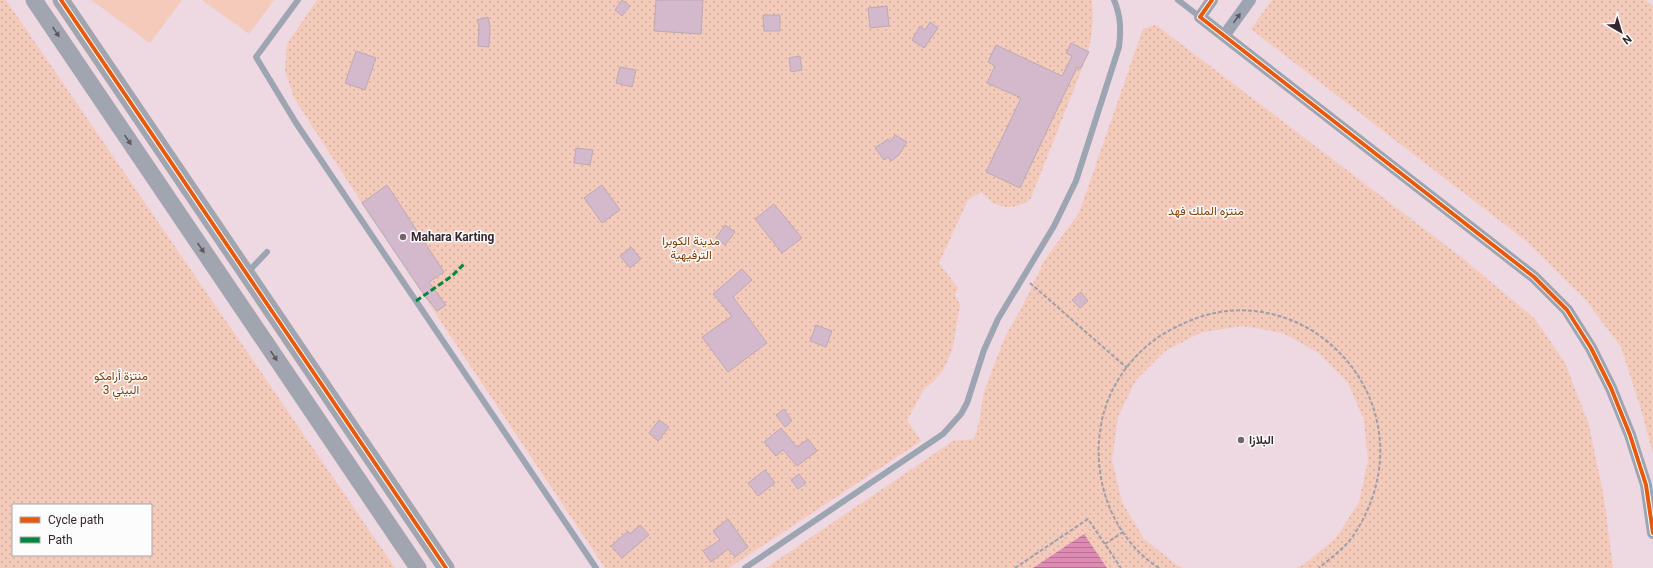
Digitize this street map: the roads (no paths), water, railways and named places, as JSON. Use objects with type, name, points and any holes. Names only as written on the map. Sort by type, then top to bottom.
[{"type":"street","points":[[34,0],[418,568]]},
{"type":"street","points":[[61,0],[446,568]]},
{"type":"street","points":[[1212,0],[1200,18],[1534,277],[1566,310],[1591,348],[1611,388],[1630,435],[1646,485],[1653,533]]},
{"type":"street","points":[[1224,36],[1250,0]]},
{"type":"street","points":[[86,77],[105,64]]},
{"type":"street","points":[[227,287],[247,273]]},
{"type":"street","points":[[388,524],[407,511]]},
{"type":"lane","points":[[298,0],[256,57],[296,123],[596,568]]},
{"type":"lane","points":[[745,568],[943,434],[954,424],[961,414],[967,403],[984,350],[995,325],[1054,226],[1076,181],[1119,47],[1122,28],[1119,10],[1114,0]]},
{"type":"lane","points":[[1178,0],[1200,18]]},
{"type":"lane","points":[[247,273],[267,252]]},
{"type":"place","name":"Mahara Karting","points":[[403,237]]},
{"type":"place","name":"البلازا","points":[[1241,440]]},
{"type":"park label","name":"منتزه الملك فهد","points":[[1206,211]]},
{"type":"park label","name":"مدينة الكوبرا الترفيهية","points":[[691,248]]},
{"type":"park label","name":"منتزة أرامكو البيئي 3","points":[[121,383]]}]
